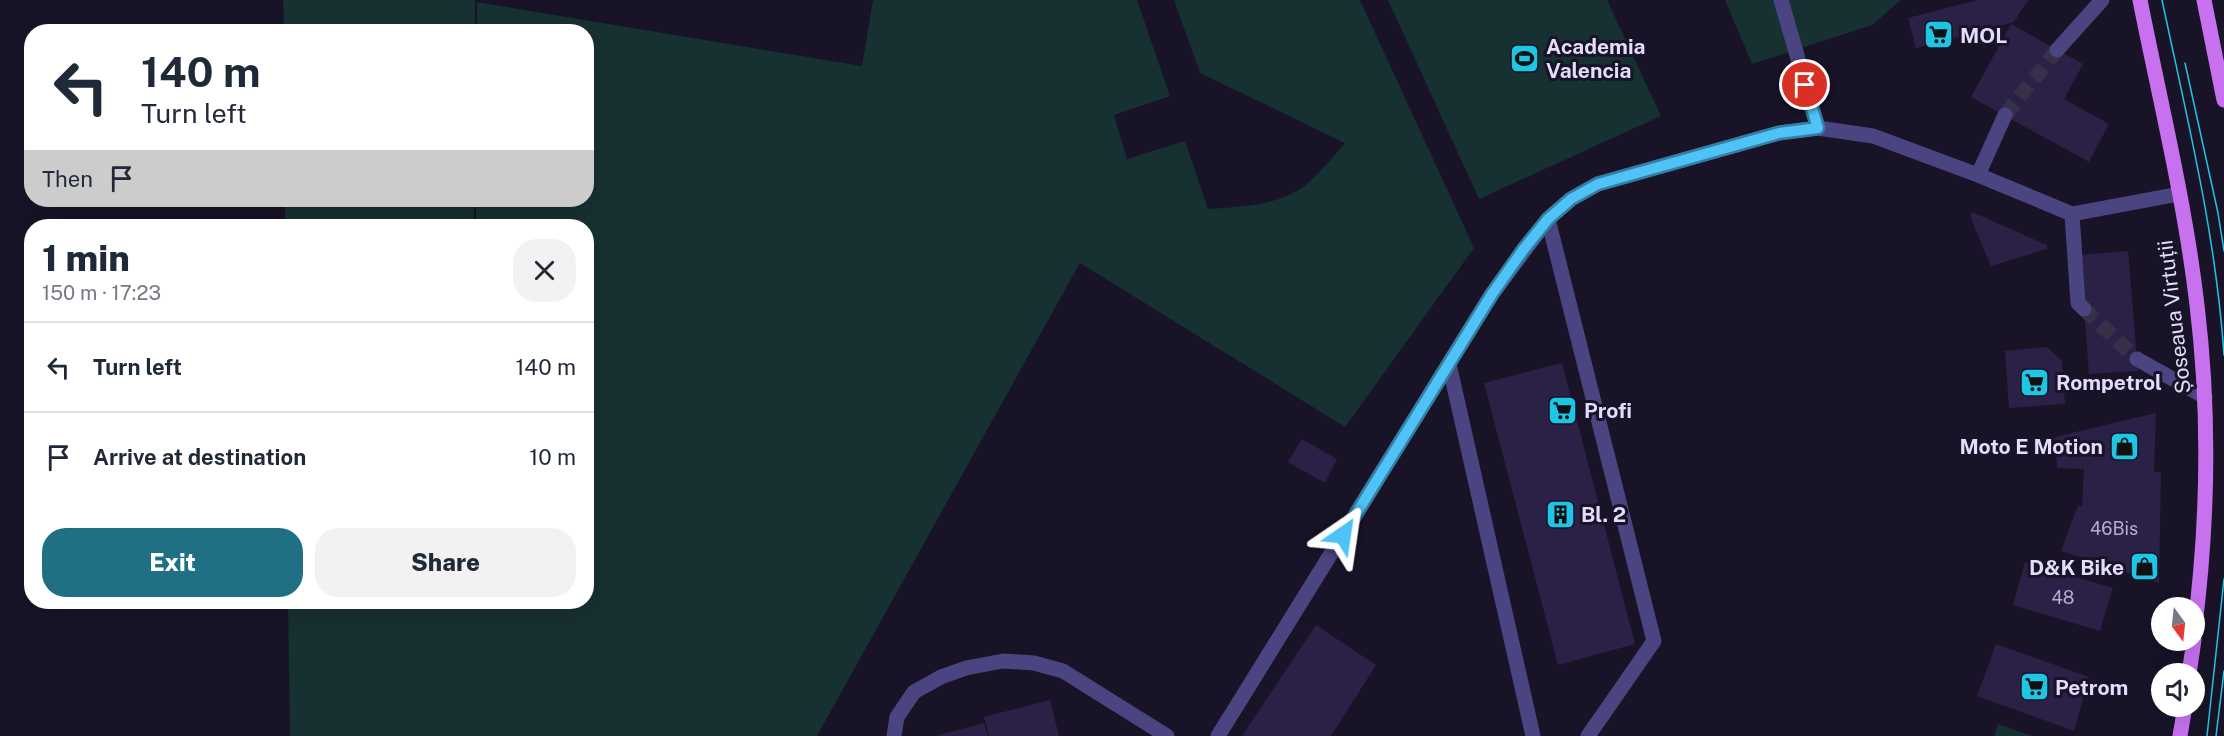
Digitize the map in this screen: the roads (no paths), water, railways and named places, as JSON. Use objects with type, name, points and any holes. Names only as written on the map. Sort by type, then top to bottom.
[{"type":"main road","name":"Șoseaua Virtuții","points":[[2140,0],[2180,194],[2197,305],[2205,397],[2205,496],[2197,597]]},
{"type":"main road","points":[[2204,0],[2224,100]]},
{"type":"main road","points":[[2180,736],[2183,717]]},
{"type":"lane","points":[[1781,0],[1818,128]]},
{"type":"lane","points":[[2057,50],[2102,0]]},
{"type":"lane","points":[[1978,175],[2005,115]]},
{"type":"lane","points":[[1218,736],[1492,294],[1548,219],[1571,199],[1598,184],[1779,133],[1818,128],[1873,136],[1978,175],[2072,214],[2180,194]]},
{"type":"lane","points":[[2072,214],[2078,303],[2084,309]]},
{"type":"lane","points":[[1548,219],[1654,641],[1588,736]]},
{"type":"lane","points":[[2137,359],[2205,397]]},
{"type":"lane","points":[[1449,364],[1533,736]]},
{"type":"lane","points":[[894,736],[897,717],[914,692],[941,677],[966,668],[1004,661],[1034,663],[1063,671],[1150,732],[1167,736]]},
{"type":"tunnel","points":[[2005,115],[2057,50]]},
{"type":"tunnel","points":[[2084,309],[2137,359]]},
{"type":"tram line","points":[[2162,0],[2207,221],[2224,355]]},
{"type":"tram line","points":[[2185,63],[2218,213],[2224,251]]},
{"type":"tram line","points":[[2207,736],[2224,579]]},
{"type":"tram line","points":[[2216,736],[2224,671]]},
{"type":"place","name":"MOL","points":[[1939,35]]},
{"type":"place","name":"Academia Valencia","points":[[1525,58]]},
{"type":"place","name":"Rompetrol","points":[[2035,382]]},
{"type":"place","name":"Profi","points":[[1563,410]]},
{"type":"place","name":"Moto E Motion","points":[[2124,446]]},
{"type":"place","name":"Bl. 2","points":[[1560,514]]},
{"type":"place","name":"D&K Bike","points":[[2145,567]]},
{"type":"place","name":"Petrom","points":[[2034,687]]}]
